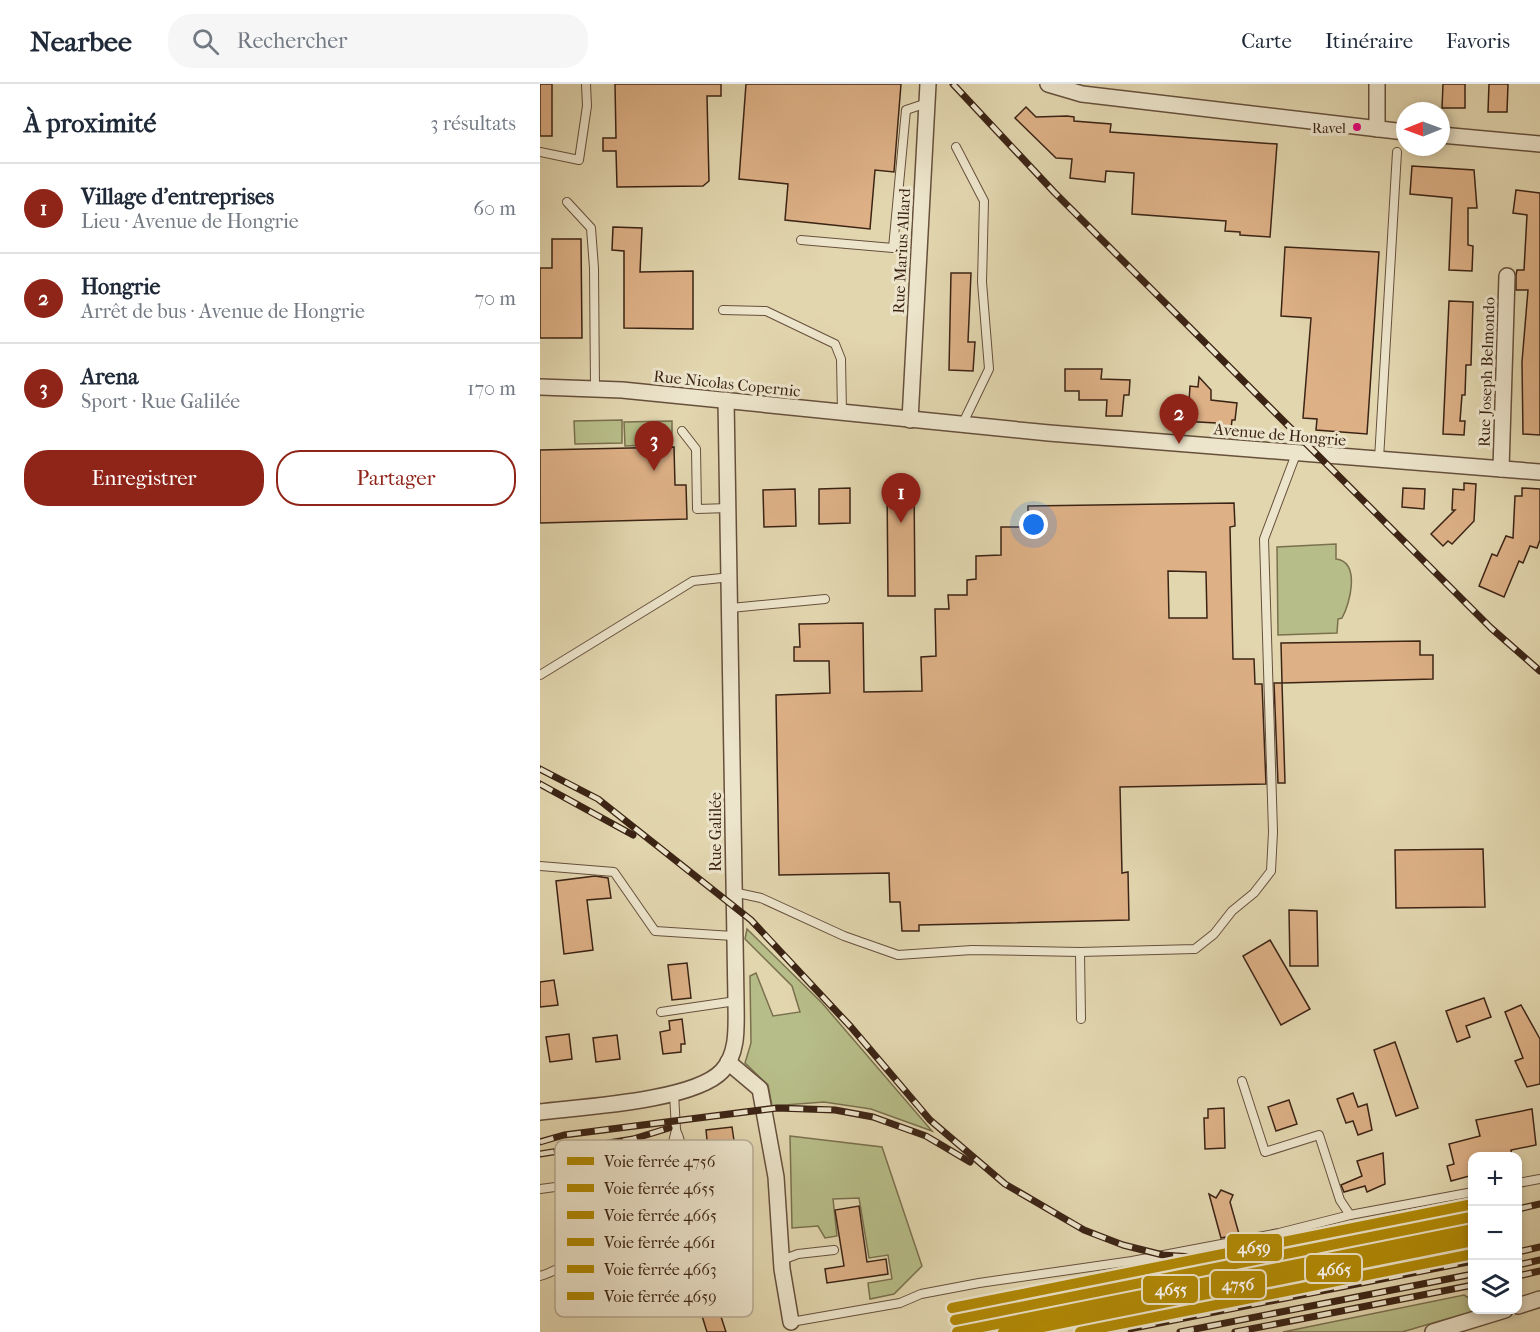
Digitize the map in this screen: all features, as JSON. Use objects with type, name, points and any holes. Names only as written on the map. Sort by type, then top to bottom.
[{"type":"street","name":"Rue Marius Allard","points":[[910,420],[928,84]]},
{"type":"street","points":[[1048,84],[1082,94],[1396,131]]},
{"type":"street","points":[[1377,84],[1377,129]]},
{"type":"street","points":[[1450,136],[1540,144]]},
{"type":"street","name":"Rue Joseph Belmondo","points":[[1501,469],[1507,276]]},
{"type":"street","name":"Rue Nicolas Copernic","points":[[540,387],[595,389],[726,400],[910,420]]},
{"type":"street","name":"Rue Galilée","points":[[726,400],[731,577],[736,1001],[736,1033],[728,1062]]},
{"type":"street","name":"Avenue de Hongrie","points":[[910,420],[1296,454],[1540,472]]},
{"type":"street","points":[[540,1112],[696,1088],[721,1072],[728,1062],[760,1089],[776,1177],[782,1260],[791,1322]]},
{"type":"street","points":[[1522,1305],[1540,1299]]},
{"type":"street","points":[[1433,1332],[1492,1314]]},
{"type":"lane","points":[[540,152],[579,160],[587,106],[586,84]]},
{"type":"lane","points":[[801,240],[893,248],[906,110],[927,103]]},
{"type":"lane","points":[[956,147],[984,201],[982,282],[989,369],[962,425]]},
{"type":"lane","points":[[1379,459],[1397,156]]},
{"type":"lane","points":[[567,202],[591,228],[594,268],[595,389]]},
{"type":"lane","points":[[723,310],[766,311],[835,344],[841,359],[842,413]]},
{"type":"lane","points":[[682,431],[696,449],[698,509],[729,508]]},
{"type":"lane","points":[[733,892],[761,898],[843,936],[898,955],[972,950],[1080,952],[1195,949],[1214,934],[1232,911],[1254,893],[1271,870],[1273,832],[1264,539],[1296,454]]},
{"type":"lane","points":[[540,675],[693,581],[731,577]]},
{"type":"lane","points":[[731,608],[825,599]]},
{"type":"lane","points":[[540,866],[614,872],[655,931],[734,936]]},
{"type":"lane","points":[[1080,952],[1082,1019]]},
{"type":"lane","points":[[661,1012],[736,1001]]},
{"type":"lane","points":[[1242,1082],[1265,1152],[1319,1135],[1340,1200],[1350,1215]]},
{"type":"lane","points":[[674,1093],[676,1130],[674,1140]]},
{"type":"lane","points":[[676,1130],[681,1140]]},
{"type":"lane","points":[[1522,1183],[1540,1179]]},
{"type":"lane","points":[[540,1190],[555,1188]]},
{"type":"lane","points":[[791,1322],[900,1303],[921,1294],[979,1283],[1132,1261],[1279,1233],[1350,1215],[1468,1193]]},
{"type":"lane","points":[[782,1260],[798,1254],[834,1250]]},
{"type":"lane","points":[[540,1276],[555,1271]]},
{"type":"green space","points":[[622,420],[622,443],[575,444],[574,421]]},
{"type":"green space","points":[[672,421],[672,444],[625,446],[624,422]]},
{"type":"green space","points":[[1336,544],[1336,559],[1344,562],[1351,575],[1348,603],[1342,618],[1338,619],[1337,633],[1278,635],[1277,547]]},
{"type":"green space","points":[[747,929],[822,1003],[932,1131],[871,1109],[824,1102],[772,1106],[768,1085],[745,1063],[751,1043],[750,976],[756,973],[773,1016],[800,1012],[792,986],[745,939]]},
{"type":"green space","points":[[790,1136],[882,1147],[922,1266],[894,1294],[870,1299],[868,1283],[892,1279],[888,1255],[869,1258],[859,1198],[833,1199],[837,1236],[825,1238],[818,1226],[792,1228]]},
{"type":"green space","points":[[1464,1295],[1468,1298],[1468,1313],[1402,1332],[1283,1332]]},
{"type":"building","points":[[540,84],[552,84],[552,136],[540,136]]},
{"type":"building","points":[[615,84],[721,84],[721,96],[707,96],[709,181],[703,186],[617,187],[616,151],[603,151],[603,138],[616,138]]},
{"type":"building","points":[[746,84],[901,84],[894,172],[875,170],[870,229],[785,220],[788,184],[739,179]]},
{"type":"building","points":[[1443,84],[1465,84],[1465,108],[1450,108],[1450,102],[1442,102]]},
{"type":"building","points":[[1489,84],[1508,84],[1507,112],[1488,112]]},
{"type":"building","points":[[1026,107],[1036,117],[1067,116],[1074,117],[1074,121],[1111,124],[1110,132],[1277,144],[1270,237],[1240,235],[1240,232],[1225,231],[1226,221],[1132,214],[1134,173],[1106,171],[1105,182],[1070,178],[1072,159],[1056,158],[1015,118]]},
{"type":"building","points":[[1412,166],[1474,170],[1477,208],[1468,208],[1468,245],[1473,246],[1472,271],[1449,270],[1452,198],[1410,194]]},
{"type":"building","points":[[1516,190],[1540,193],[1540,435],[1523,434],[1522,362],[1528,290],[1516,290],[1516,275],[1517,270],[1524,270],[1527,215],[1513,213]]},
{"type":"building","points":[[613,227],[642,228],[640,272],[693,271],[693,329],[624,328],[624,251],[612,250]]},
{"type":"building","points":[[552,239],[581,239],[582,338],[540,338],[540,268],[552,268]]},
{"type":"building","points":[[1285,247],[1379,252],[1367,434],[1316,430],[1317,419],[1303,418],[1311,318],[1281,316]]},
{"type":"building","points":[[951,273],[971,273],[968,342],[975,342],[973,371],[949,370]]},
{"type":"building","points":[[1449,301],[1473,302],[1471,365],[1466,365],[1465,395],[1462,395],[1460,421],[1465,421],[1464,435],[1443,434]]},
{"type":"building","points":[[1065,369],[1102,369],[1101,379],[1130,380],[1129,395],[1124,395],[1122,416],[1106,416],[1107,400],[1079,400],[1079,391],[1065,391]]},
{"type":"building","points":[[1199,377],[1211,390],[1211,400],[1237,403],[1235,420],[1232,420],[1231,429],[1216,427],[1216,423],[1181,421],[1182,402],[1189,402],[1190,386],[1198,387]]},
{"type":"building","points":[[674,447],[675,485],[686,485],[687,519],[540,523],[540,450]]},
{"type":"building","points":[[887,483],[914,483],[915,596],[888,596]]},
{"type":"building","points":[[1464,483],[1476,484],[1474,521],[1452,544],[1448,541],[1443,546],[1431,534],[1455,510],[1452,510],[1453,489],[1464,490]]},
{"type":"building","points":[[850,488],[850,523],[819,524],[819,489]]},
{"type":"building","points":[[1403,488],[1425,489],[1424,509],[1402,507]]},
{"type":"building","points":[[1522,488],[1540,489],[1540,540],[1537,548],[1530,546],[1523,563],[1519,561],[1504,597],[1479,586],[1492,554],[1497,556],[1506,536],[1513,538],[1515,496],[1522,496]]},
{"type":"building","points":[[795,489],[796,526],[764,527],[763,490]]},
{"type":"building","points":[[1234,503],[1235,526],[1230,527],[1233,659],[1254,659],[1255,684],[1262,684],[1266,784],[1120,787],[1122,873],[1128,872],[1129,920],[919,925],[919,931],[902,931],[900,902],[890,902],[889,873],[779,875],[776,695],[830,693],[829,661],[794,661],[794,647],[800,647],[799,624],[863,623],[864,692],[922,691],[921,657],[936,656],[935,609],[949,609],[948,595],[967,595],[967,580],[976,579],[976,556],[1001,555],[1001,527],[1028,527],[1028,506]],"holes":[[[1168,571],[1206,572],[1207,618],[1169,618]]]},
{"type":"building","points":[[1420,641],[1420,655],[1433,655],[1433,679],[1282,683],[1281,643]]},
{"type":"building","points":[[1274,683],[1282,683],[1285,783],[1278,783]]},
{"type":"building","points":[[1483,849],[1485,907],[1396,908],[1395,850]]},
{"type":"building","points":[[595,876],[608,878],[611,898],[587,900],[593,950],[564,954],[556,881]]},
{"type":"building","points":[[1289,910],[1317,911],[1318,966],[1290,966]]},
{"type":"building","points":[[1270,940],[1310,1009],[1281,1025],[1243,956]]},
{"type":"building","points":[[687,963],[691,998],[672,1000],[668,965]]},
{"type":"building","points":[[554,980],[558,1005],[540,1007],[540,982]]},
{"type":"building","points":[[1484,998],[1491,1017],[1466,1026],[1470,1037],[1457,1042],[1446,1011]]},
{"type":"building","points":[[1521,1005],[1540,1039],[1540,1084],[1527,1087],[1515,1061],[1523,1058],[1505,1012]]},
{"type":"building","points":[[682,1019],[685,1044],[681,1044],[681,1052],[663,1054],[660,1032],[670,1030],[669,1021]]},
{"type":"building","points":[[569,1034],[572,1059],[550,1062],[546,1037]]},
{"type":"building","points":[[617,1035],[620,1059],[596,1062],[593,1038]]},
{"type":"building","points":[[1395,1042],[1418,1108],[1396,1116],[1374,1050]]},
{"type":"building","points":[[1353,1093],[1358,1107],[1367,1104],[1372,1130],[1358,1135],[1353,1121],[1346,1123],[1337,1099]]},
{"type":"building","points":[[1289,1100],[1297,1124],[1276,1131],[1268,1107]]},
{"type":"building","points":[[1224,1108],[1225,1148],[1205,1149],[1204,1118],[1208,1118],[1208,1109]]},
{"type":"building","points":[[1532,1109],[1536,1145],[1511,1150],[1511,1152],[1468,1152],[1468,1176],[1451,1181],[1447,1166],[1454,1164],[1449,1144],[1480,1136],[1476,1120]]},
{"type":"building","points":[[732,1127],[734,1140],[707,1140],[706,1130]]},
{"type":"building","points":[[1383,1153],[1385,1184],[1367,1192],[1365,1186],[1344,1192],[1341,1185],[1362,1176],[1357,1161]]},
{"type":"building","points":[[1221,1190],[1233,1195],[1230,1202],[1239,1234],[1221,1238],[1209,1194],[1216,1198]]},
{"type":"building","points":[[859,1206],[867,1262],[886,1259],[888,1274],[827,1283],[825,1269],[844,1266],[835,1210]]},
{"type":"building","points":[[702,1317],[721,1317],[726,1332],[707,1332]]},
{"type":"railway","points":[[953,84],[1054,192],[1491,628],[1540,671]]},
{"type":"railway","points":[[540,769],[598,799],[751,920],[851,1027],[930,1120],[1005,1184],[1084,1230],[1123,1245],[1163,1255],[1221,1259],[1288,1252],[1468,1218]]},
{"type":"railway","points":[[540,784],[633,835]]},
{"type":"railway","points":[[540,1142],[564,1135],[777,1108],[835,1110],[873,1117],[926,1136],[970,1162]]},
{"type":"railway","points":[[627,1140],[669,1128]]},
{"type":"railway","points":[[540,1154],[555,1152]]},
{"type":"railway","points":[[1522,1208],[1540,1204]]},
{"type":"railway","points":[[1522,1251],[1540,1247]]},
{"type":"railway","points":[[1522,1264],[1540,1260]]},
{"type":"railway","points":[[1114,1332],[1468,1262]]},
{"type":"railway","points":[[1522,1275],[1540,1271]]},
{"type":"railway","points":[[1180,1332],[1468,1275]]},
{"type":"railway","points":[[1235,1332],[1468,1286]]},
{"type":"rail line","name":"4659","points":[[952,1308],[1468,1205]]},
{"type":"rail line","name":"4661","points":[[955,1320],[1468,1218]]},
{"type":"rail line","name":"4655","points":[[957,1332],[1468,1230]]},
{"type":"rail line","name":"4756","points":[[1003,1332],[1468,1238]]},
{"type":"rail line","name":"4665","points":[[1018,1332],[1468,1242]]},
{"type":"rail line","name":"4663","points":[[1080,1332],[1468,1255]]},
{"type":"place","name":"Ravel","points":[[1357,127]]},
{"type":"place","name":"Hongrie","points":[[1179,444]]},
{"type":"place","name":"Arena","points":[[654,471]]},
{"type":"place","name":"Village d'entreprises","points":[[901,523]]}]
